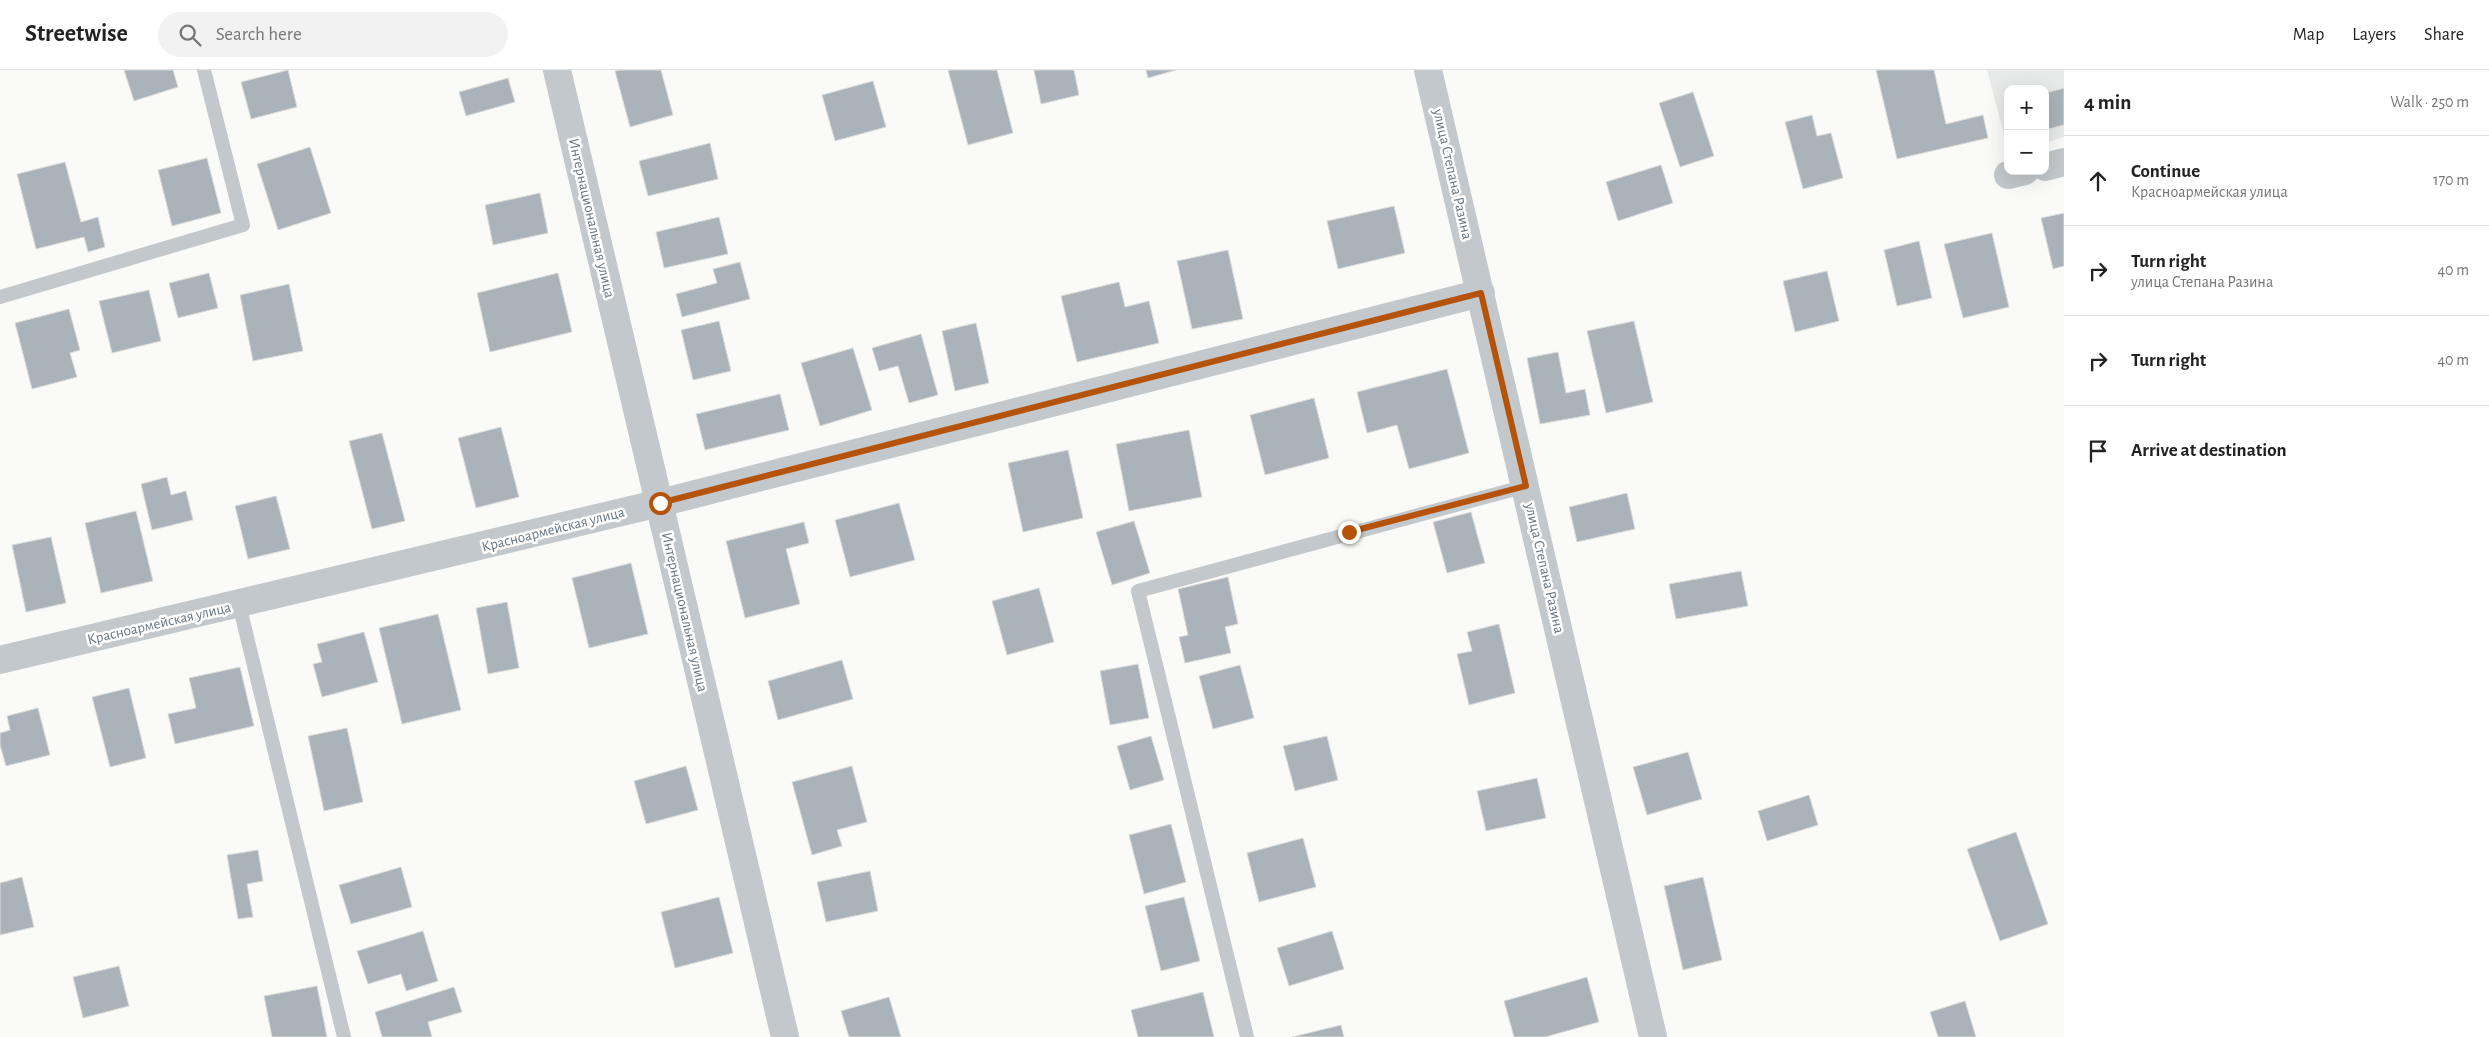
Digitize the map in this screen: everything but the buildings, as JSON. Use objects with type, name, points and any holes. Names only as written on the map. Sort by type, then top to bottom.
[{"type":"street","name":"Интернациональная улица","points":[[557,70],[786,1037]]},
{"type":"street","name":"улица Степана Разина","points":[[1428,70],[1654,1037]]},
{"type":"street","points":[[2049,165],[2064,162]]},
{"type":"street","name":"Красноармейская улица","points":[[0,660],[660,503],[1481,293]]},
{"type":"lane","points":[[0,297],[243,225],[204,70]]},
{"type":"lane","points":[[1247,1037],[1138,591],[1526,486]]},
{"type":"lane","points":[[239,604],[344,1037]]},
{"type":"shaded area","points":[[1987,70],[2064,70],[2064,137],[2049,142],[2049,85],[2004,85],[2004,134]]},
{"type":"route","points":[[660,503],[1481,293],[1526,486],[1349,532]]}]
